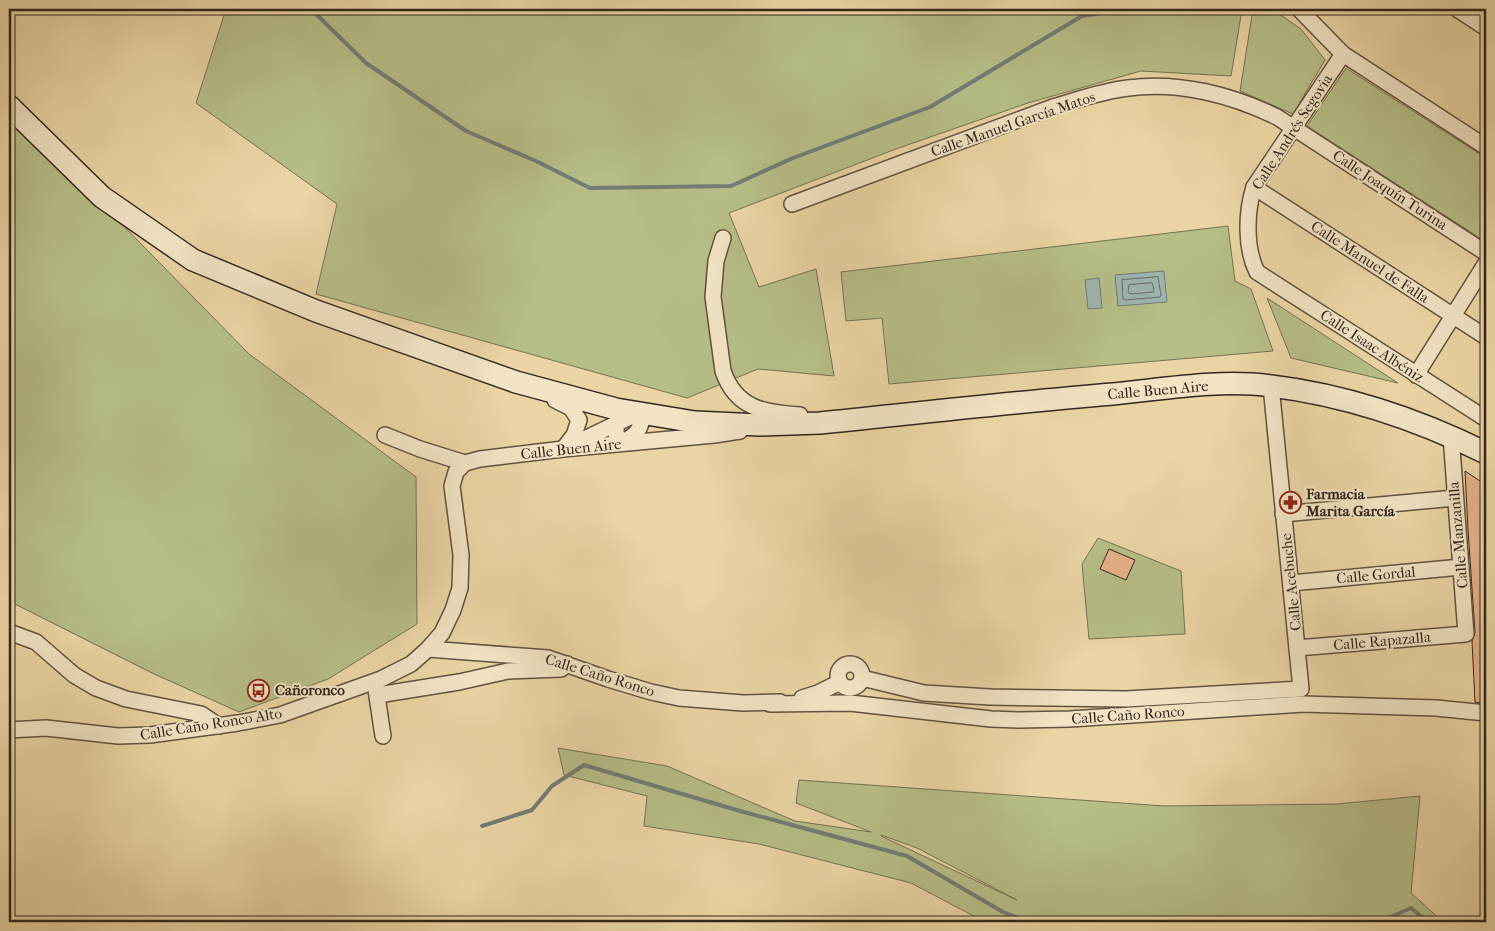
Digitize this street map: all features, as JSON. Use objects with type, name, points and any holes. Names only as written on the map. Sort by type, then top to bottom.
[{"type":"main road","points":[[9,106],[102,197],[194,260],[316,311],[516,382],[616,409],[695,422],[760,425],[820,423]]},
{"type":"main road","points":[[458,361],[566,387],[723,416],[784,422],[820,423]]},
{"type":"main road","name":"Calle Buen Aire","points":[[820,423],[1175,387],[1240,384],[1270,386],[1352,403],[1396,415],[1451,436],[1486,453]]},
{"type":"street","points":[[1299,9],[1343,54],[1486,147]]},
{"type":"street","points":[[1457,9],[1486,28]]},
{"type":"street","name":"Calle Andrés Segovia","points":[[1257,272],[1251,255],[1248,221],[1249,206],[1254,187],[1343,54]]},
{"type":"street","name":"Calle Manuel García Matos","points":[[792,204],[1053,107],[1094,95],[1128,88],[1161,86],[1220,95],[1251,104],[1294,127]]},
{"type":"street","name":"Calle Joaquín Turina","points":[[1294,127],[1486,253]]},
{"type":"street","name":"Calle Manuel de Falla","points":[[1254,187],[1486,337]]},
{"type":"street","points":[[723,238],[716,261],[713,297],[723,372],[727,382],[737,396],[753,407],[765,412],[881,417]]},
{"type":"street","points":[[1416,375],[1486,264]]},
{"type":"street","name":"Calle Isaac Albéniz","points":[[1257,272],[1486,419]]},
{"type":"street","points":[[516,382],[572,408],[579,420],[574,435],[563,449]]},
{"type":"street","name":"Calle Acebuche","points":[[840,682],[838,676],[842,666],[854,664],[862,672],[862,678],[924,693],[990,697],[1126,699],[1301,689],[1270,386]]},
{"type":"street","points":[[563,449],[616,424],[643,413],[641,428],[623,443],[616,434],[616,424]]},
{"type":"street","name":"Calle Buen Aire","points":[[385,435],[436,455],[465,463],[480,459],[563,449],[714,435],[760,425]]},
{"type":"street","name":"Calle Manzanilla","points":[[1451,436],[1466,634]]},
{"type":"street","name":"Calle Caño Ronco Alto","points":[[9,730],[46,728],[140,736],[218,726],[280,715],[374,681],[406,666],[428,649],[448,622],[460,588],[461,555],[452,486],[456,472],[465,463]]},
{"type":"street","points":[[1284,514],[1455,498]]},
{"type":"street","name":"Calle Gordal","points":[[1291,583],[1461,567]]},
{"type":"street","points":[[9,632],[36,642],[74,675],[96,688],[126,699],[201,714],[218,726]]},
{"type":"street","name":"Calle Rapazalla","points":[[1297,648],[1466,634]]},
{"type":"street","name":"Calle Caño Ronco","points":[[428,649],[548,658],[608,679],[679,698],[770,704],[850,703],[992,719],[1070,719],[1303,704],[1436,708],[1486,713]]},
{"type":"street","points":[[384,694],[508,671],[561,669],[567,664]]},
{"type":"street","points":[[374,681],[383,736]]},
{"type":"street","name":"Calle Caño Ronco","points":[[770,704],[805,698],[840,682]]},
{"type":"green space","points":[[226,9],[1242,9],[1231,76],[1141,71],[1028,103],[896,149],[729,213],[759,287],[816,269],[834,376],[758,369],[687,398],[316,294],[337,204],[196,103]]},
{"type":"green space","points":[[1253,9],[1272,9],[1301,29],[1325,60],[1293,114],[1240,91]]},
{"type":"green space","points":[[1346,68],[1486,158],[1486,242],[1307,126]]},
{"type":"green space","points":[[9,109],[249,354],[416,477],[417,624],[328,679],[239,712],[152,673],[9,601]]},
{"type":"green space","points":[[1228,226],[1235,281],[1251,289],[1273,351],[889,384],[882,318],[846,321],[841,272]]},
{"type":"green space","points":[[1267,298],[1398,383],[1291,358]]},
{"type":"green space","points":[[1098,538],[1181,571],[1185,634],[1089,639],[1082,564]]},
{"type":"green space","points":[[558,748],[667,766],[795,821],[871,832],[796,803],[799,780],[1164,806],[1337,804],[1420,796],[1411,893],[1443,922],[985,922],[911,883],[759,844],[644,826],[647,796],[564,775]],"holes":[[[881,835],[917,848],[1017,900]]]},
{"type":"water","points":[[1164,271],[1167,302],[1118,306],[1115,275]]},
{"type":"water","points":[[1099,278],[1102,308],[1088,309],[1085,280]]},
{"type":"building","points":[[1465,471],[1486,485],[1486,704],[1475,702],[1472,641],[1475,633]]},
{"type":"building","points":[[1109,549],[1135,560],[1126,580],[1100,569]]},
{"type":"waterway","points":[[311,9],[366,63],[466,131],[536,161],[590,188],[731,186],[793,158],[930,107],[1082,16],[1130,9]]},
{"type":"waterway","points":[[482,826],[532,810],[552,786],[584,765],[740,811],[907,856],[1003,912],[1029,922]]},
{"type":"waterway","points":[[1379,922],[1411,908],[1428,922]]},
{"type":"place","name":"Farmacia Marita García","points":[[1290,503]]},
{"type":"place","name":"Cañoronco","points":[[259,690]]}]
